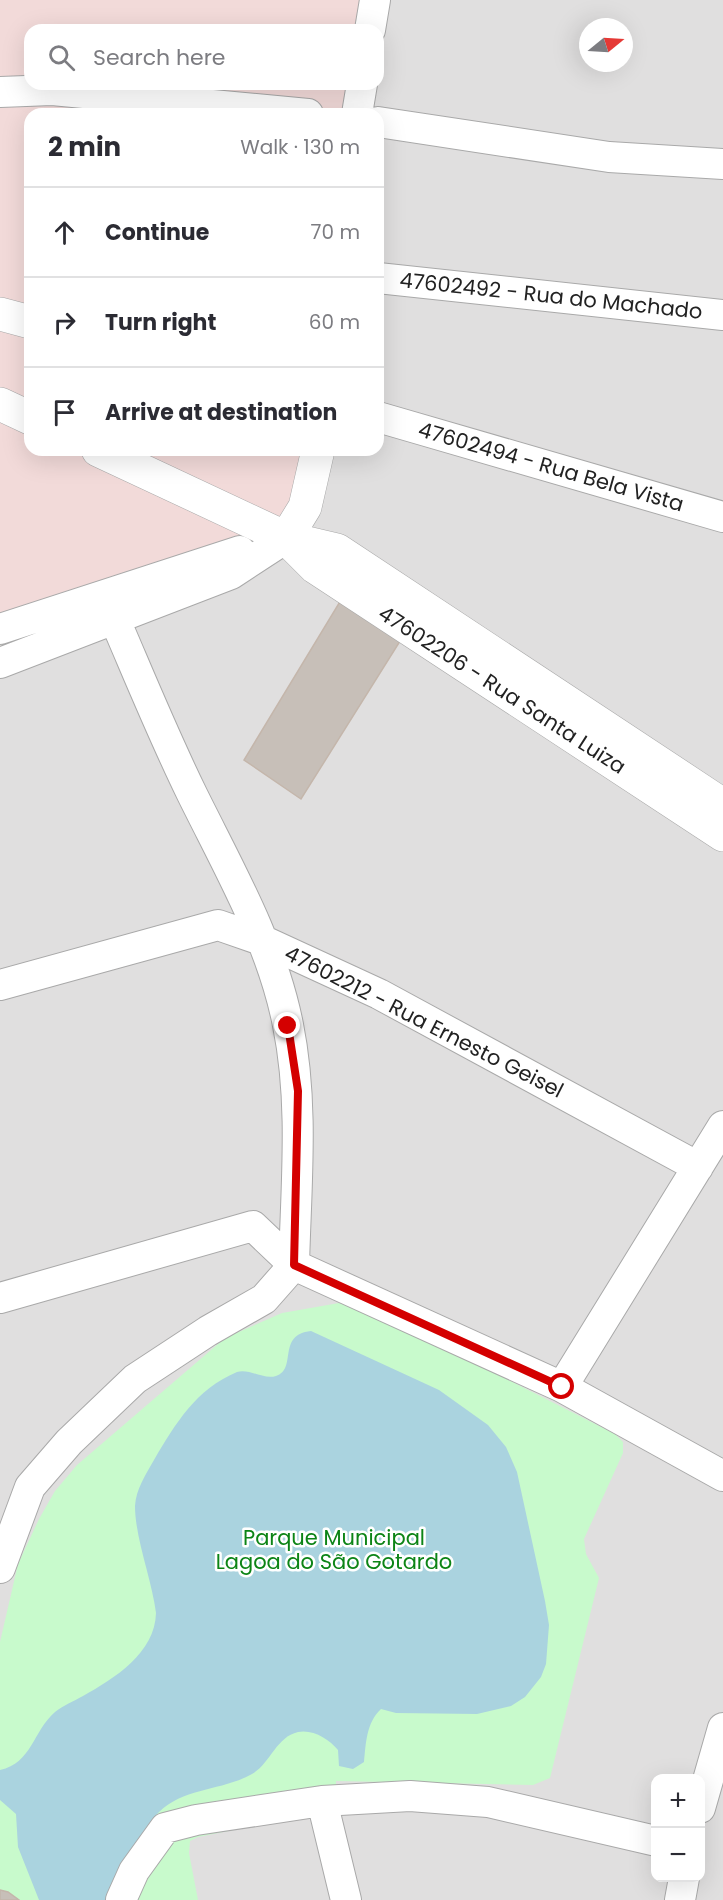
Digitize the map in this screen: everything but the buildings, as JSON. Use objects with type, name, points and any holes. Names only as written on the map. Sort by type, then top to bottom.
[{"type":"street","points":[[363,24],[366,0]]},
{"type":"street","points":[[371,24],[375,0]]},
{"type":"street","points":[[0,92],[52,90],[244,108]]},
{"type":"street","points":[[350,108],[352,90]]},
{"type":"street","points":[[358,108],[361,90]]},
{"type":"street","points":[[384,124],[609,156],[723,164]]},
{"type":"street","name":"47602492 - Rua do Machado","points":[[384,279],[723,315]]},
{"type":"street","points":[[0,314],[24,320]]},
{"type":"street","points":[[0,404],[24,415]]},
{"type":"street","name":"47602494 - Rua Bela Vista","points":[[384,419],[723,517]]},
{"type":"street","points":[[111,456],[286,538],[337,550],[723,805]]},
{"type":"street","points":[[0,663],[231,574],[286,538],[305,507],[317,456]]},
{"type":"street","points":[[0,629],[286,538]]},
{"type":"street","name":"47602206 - Rua Santa Luiza","points":[[286,538],[315,567],[723,835]]},
{"type":"street","points":[[0,1568],[30,1487],[69,1442],[135,1378],[208,1331],[264,1299],[294,1265],[298,1091],[288,1026],[264,941],[186,781],[115,620]]},
{"type":"street","name":"47602212 - Rua Ernesto Geisel","points":[[0,985],[218,925],[264,941],[378,994],[698,1167]]},
{"type":"street","points":[[562,1387],[723,1126]]},
{"type":"street","points":[[0,1298],[253,1226],[294,1265],[562,1387],[723,1476]]},
{"type":"street","points":[[705,1791],[723,1728]]},
{"type":"street","points":[[121,1900],[134,1871],[165,1828],[196,1820],[322,1801],[410,1796],[488,1802],[651,1840]]},
{"type":"street","points":[[322,1801],[346,1900]]},
{"type":"street","points":[[680,1900],[683,1882]]},
{"type":"shaded area","points":[[0,0],[366,0],[363,24],[24,24],[24,90],[352,90],[350,108],[24,108],[24,456],[316,456],[286,538],[0,629]]},
{"type":"shaded area","points":[[366,0],[723,0],[723,1900],[0,1900],[0,663],[309,456],[384,456],[384,108],[373,108],[358,90],[384,90],[384,24],[376,24]]},
{"type":"green space","name":"Parque Municipal Lagoa do São Gotardo","points":[[339,1303],[384,1317],[615,1434],[623,1442],[623,1453],[584,1539],[586,1554],[599,1578],[550,1778],[533,1785],[336,1781],[336,1789],[320,1813],[198,1837],[190,1841],[189,1853],[198,1900],[0,1900],[0,1642],[18,1564],[39,1519],[55,1491],[77,1465],[225,1338],[282,1313]]},
{"type":"water","name":"Parque Municipal Lagoa do São Gotardo","points":[[311,1331],[439,1390],[488,1425],[506,1447],[517,1472],[549,1625],[546,1664],[541,1677],[525,1697],[511,1706],[477,1714],[396,1713],[381,1709],[370,1727],[364,1762],[353,1769],[339,1766],[338,1750],[320,1736],[304,1731],[290,1735],[252,1774],[228,1784],[192,1793],[169,1804],[159,1812],[140,1841],[112,1900],[39,1900],[18,1847],[16,1814],[0,1800],[0,1770],[11,1766],[26,1754],[55,1712],[120,1672],[141,1652],[149,1640],[156,1613],[138,1532],[135,1506],[139,1488],[145,1476],[179,1420],[210,1388],[237,1372],[271,1377],[282,1372],[286,1367],[290,1345],[294,1339],[300,1334]]},
{"type":"route","points":[[288,1026],[298,1091],[294,1265],[562,1387]]}]
